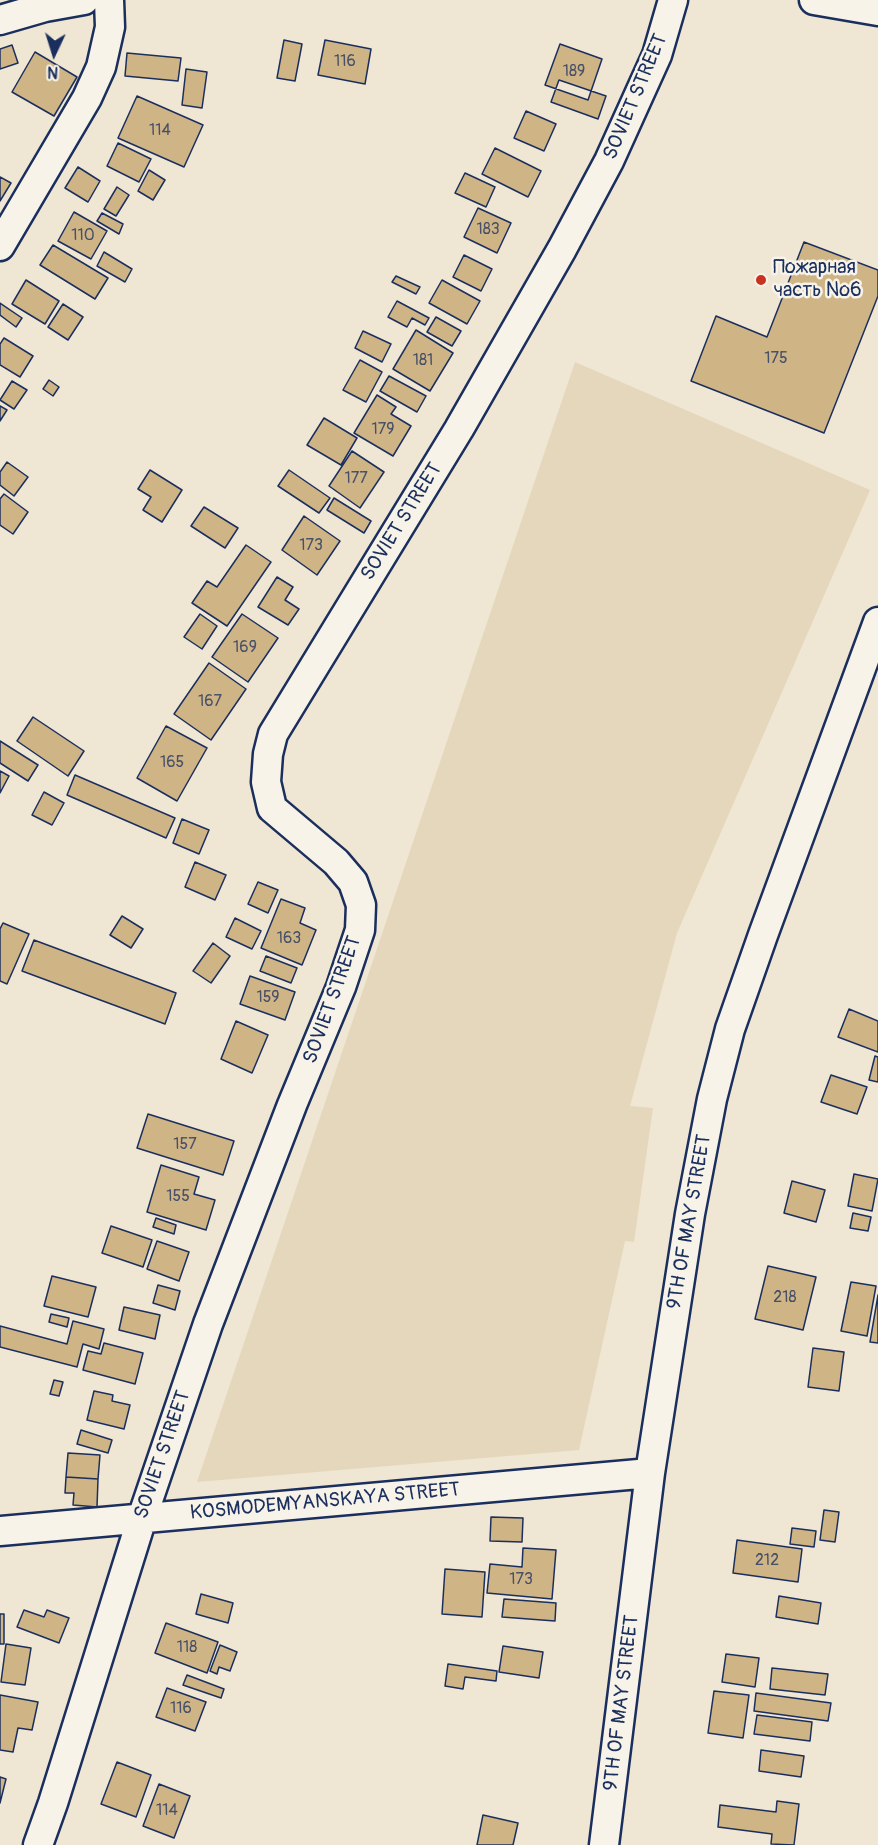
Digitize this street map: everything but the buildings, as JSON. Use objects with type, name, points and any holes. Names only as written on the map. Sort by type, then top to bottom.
[{"type":"street","points":[[0,20],[45,7],[84,0]]},
{"type":"street","points":[[0,246],[87,98],[101,67],[110,27],[109,0]]},
{"type":"street","name":"SOVIET STREET","points":[[38,1845],[142,1518],[208,1324],[292,1105],[333,1006],[360,930],[361,905],[352,882],[336,862],[272,808],[266,782],[268,754],[273,734],[459,429],[562,249],[609,161],[653,66],[674,0]]},
{"type":"street","points":[[814,0],[878,11]]},
{"type":"street","name":"9TH OF MAY STREET","points":[[604,1845],[650,1473],[690,1214],[712,1099],[730,1029],[878,622]]},
{"type":"street","name":"KOSMODEMYANSKAYA STREET","points":[[0,1531],[650,1473]]},
{"type":"shaded area","points":[[575,362],[870,490],[677,933],[630,1106],[653,1108],[634,1242],[625,1241],[579,1450],[197,1482]]},
{"type":"place","name":"Пожарная часть №6","points":[[761,280]]}]
